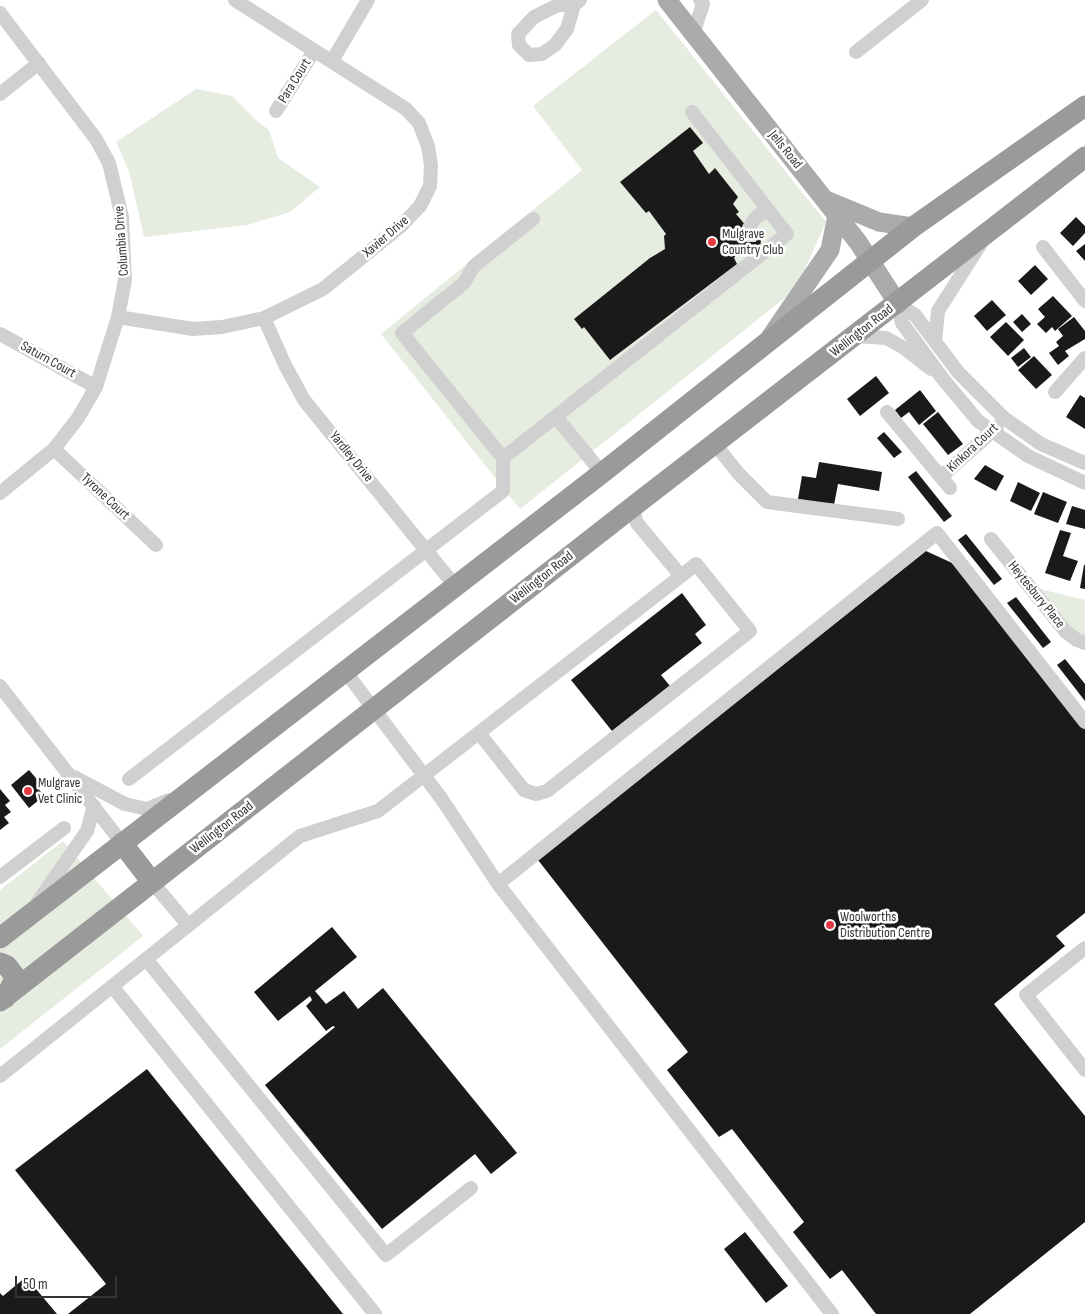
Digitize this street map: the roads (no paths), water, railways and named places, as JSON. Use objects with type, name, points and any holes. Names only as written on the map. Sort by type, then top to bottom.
[{"type":"highway","points":[[0,938],[602,474],[913,226],[1085,106]]},
{"type":"highway","name":"Wellington Road","points":[[2,1001],[152,882],[1085,157]]},
{"type":"highway","points":[[122,843],[152,882]]},
{"type":"highway","points":[[0,963],[8,966],[14,975],[13,983],[2,1001]]},
{"type":"main road","name":"Jells Road","points":[[667,0],[837,215],[870,260],[898,304]]},
{"type":"main road","points":[[825,200],[879,222],[913,226]]},
{"type":"main road","points":[[767,341],[830,250],[837,215]]},
{"type":"street","name":"Xavier Drive","points":[[118,317],[193,329],[222,327],[264,318],[322,289],[401,226],[420,206],[430,186],[431,166],[428,146],[419,123],[406,109],[235,0]]},
{"type":"street","points":[[332,62],[368,0]]},
{"type":"street","points":[[693,34],[703,4],[700,0]]},
{"type":"street","points":[[856,52],[922,0]]},
{"type":"street","name":"Columbia Drive","points":[[0,13],[96,139],[109,163],[122,218],[125,249],[125,280],[118,317],[96,387],[78,418],[54,449],[0,492]]},
{"type":"street","name":"Para Court","points":[[276,111],[314,51]]},
{"type":"street","points":[[0,94],[39,63]]},
{"type":"street","points":[[503,458],[755,253],[787,234],[692,112]]},
{"type":"street","points":[[749,228],[755,218],[767,210]]},
{"type":"street","points":[[129,779],[503,491],[503,458],[402,333],[464,283],[474,266],[533,219]]},
{"type":"street","points":[[935,341],[938,311],[987,233]]},
{"type":"street","points":[[1043,247],[1085,301]]},
{"type":"street","points":[[898,304],[915,315],[975,392],[1004,418],[1041,444],[1085,463]]},
{"type":"street","points":[[898,304],[902,323],[943,379],[978,421],[1028,456],[1085,483]]},
{"type":"street","name":"Yardley Drive","points":[[264,318],[285,365],[304,400],[455,586]]},
{"type":"street","name":"Saturn Court","points":[[0,334],[96,387]]},
{"type":"street","points":[[856,336],[886,338],[904,348],[943,379]]},
{"type":"street","points":[[1055,392],[1085,358]]},
{"type":"street","name":"Kinkora Court","points":[[887,412],[950,488]]},
{"type":"street","points":[[556,416],[602,474]]},
{"type":"street","name":"Kinkora Court","points":[[941,477],[993,433],[1004,418]]},
{"type":"street","points":[[715,444],[738,473],[766,502],[898,519]]},
{"type":"street","name":"Tyrone Court","points":[[54,449],[156,545]]},
{"type":"street","points":[[632,508],[637,523],[681,576]]},
{"type":"street","points":[[498,884],[937,533],[1085,722]]},
{"type":"street","name":"Heytesbury Place","points":[[991,539],[1066,632],[1085,643]]},
{"type":"street","points":[[0,1076],[300,836],[378,811],[696,564],[750,632],[547,791],[536,794],[524,790],[479,733]]},
{"type":"street","points":[[345,671],[441,798],[498,884],[832,1314]]},
{"type":"street","points":[[0,686],[72,776],[122,843]]},
{"type":"street","points":[[72,776],[124,804],[147,809],[188,792]]},
{"type":"street","points":[[26,918],[87,831],[94,806]]},
{"type":"street","points":[[0,877],[64,828]]},
{"type":"street","points":[[152,882],[188,925]]},
{"type":"street","points":[[1085,948],[1026,995],[1085,1070]]},
{"type":"street","points":[[146,959],[386,1255],[471,1188]]},
{"type":"street","points":[[112,986],[374,1314]]},
{"type":"tunnel","points":[[749,228],[749,243],[752,248]]},
{"type":"place","name":"Mulgrave Country Club","points":[[712,242]]},
{"type":"place","name":"Mulgrave Vet Clinic","points":[[28,791]]},
{"type":"place","name":"Woolworths Distribution Centre","points":[[830,925]]}]
